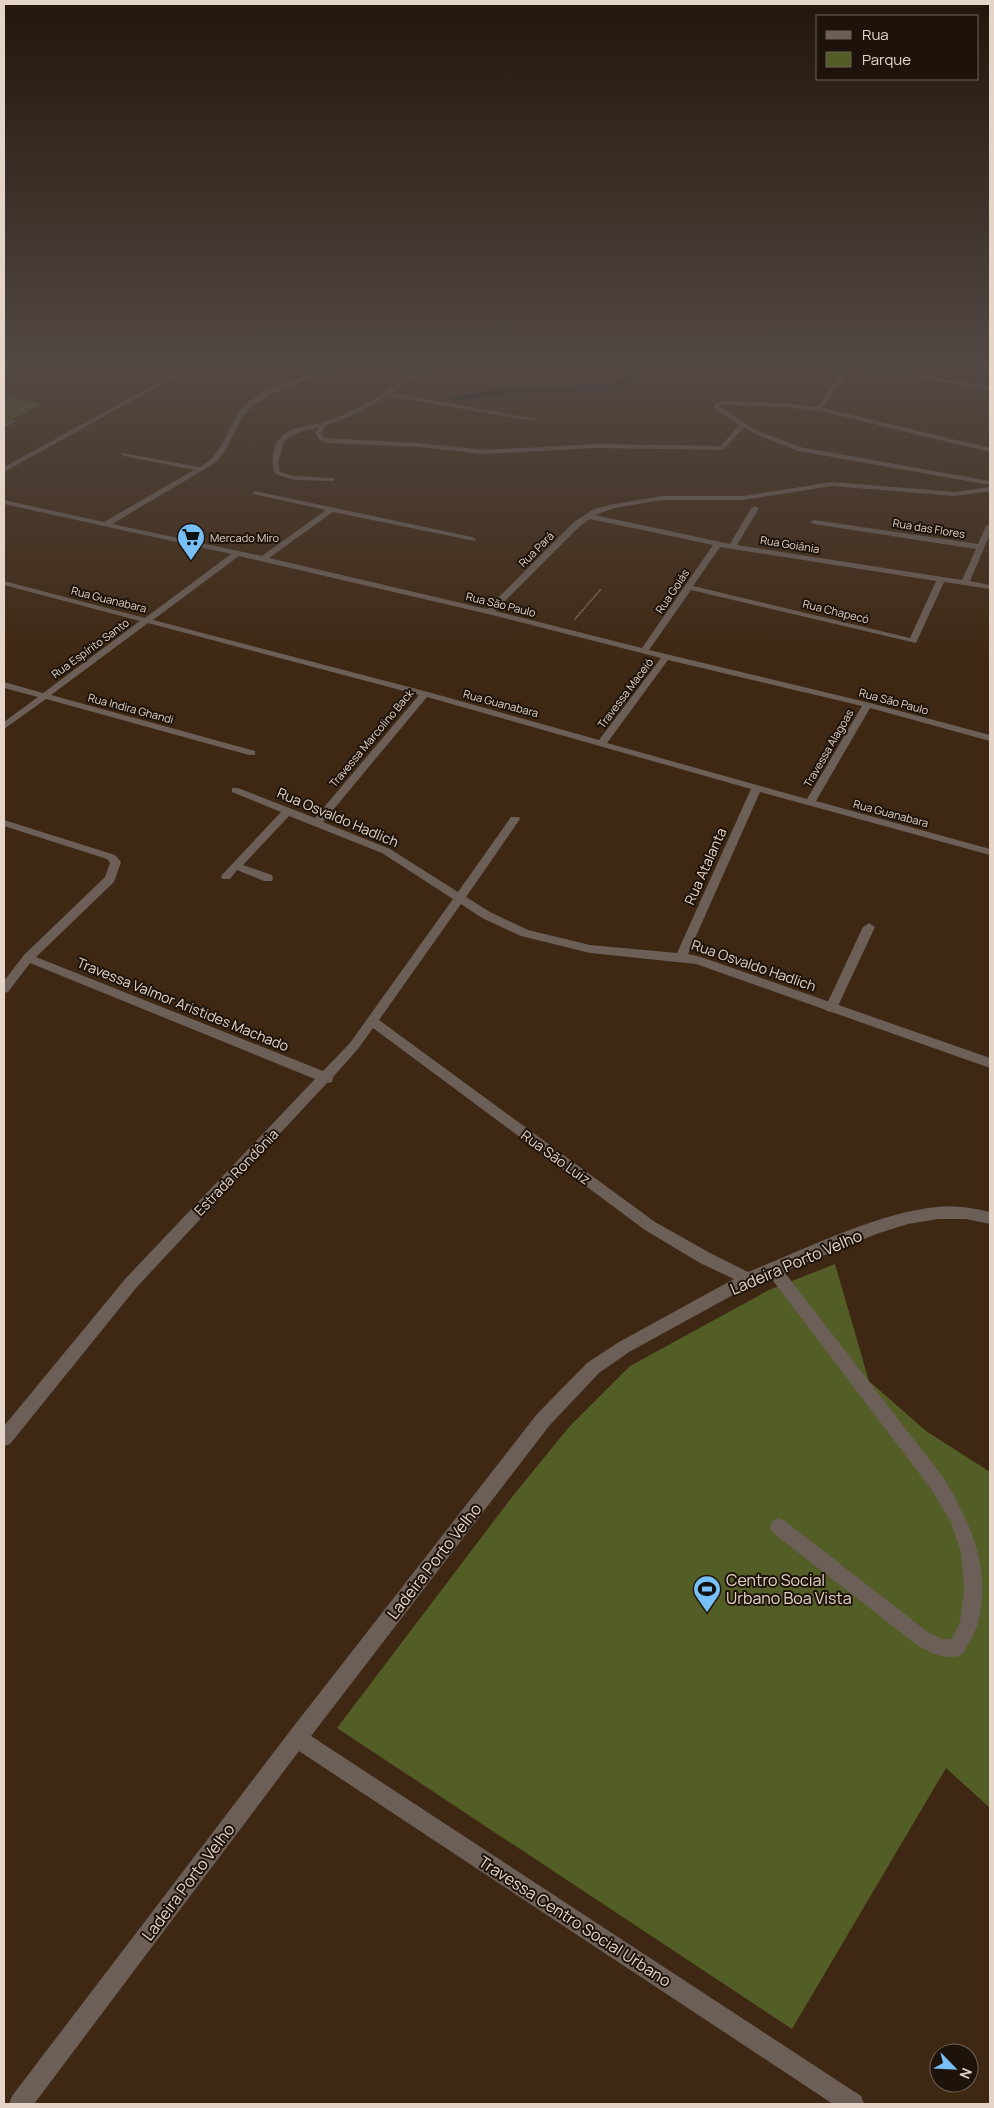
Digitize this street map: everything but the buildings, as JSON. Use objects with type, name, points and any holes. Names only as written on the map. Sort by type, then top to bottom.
[{"type":"street","points":[[182,465],[200,469]]},
{"type":"street","points":[[106,524],[206,465]]},
{"type":"street","points":[[276,465],[277,473],[294,478],[332,480]]},
{"type":"street","points":[[884,465],[990,483]]},
{"type":"street","name":"Rua Pará","points":[[489,612],[564,536],[588,516],[614,506],[644,500],[668,498],[743,498],[832,484],[954,494],[990,490]]},
{"type":"street","points":[[255,493],[472,539]]},
{"type":"street","name":"Rua São Paulo","points":[[4,502],[238,553],[489,612],[666,658],[867,705],[990,738]]},
{"type":"street","points":[[732,546],[755,508]]},
{"type":"street","points":[[263,559],[331,510]]},
{"type":"street","name":"Rua Goiânia","points":[[588,516],[718,544],[990,587]]},
{"type":"street","name":"Rua das Flores","points":[[814,522],[981,547]]},
{"type":"street","points":[[965,583],[990,526]]},
{"type":"street","name":"Rua Goiás","points":[[644,652],[718,544]]},
{"type":"street","name":"Rua Espírito Santo","points":[[4,726],[238,553]]},
{"type":"street","name":"Rua Chapecó","points":[[689,587],[913,641],[940,579]]},
{"type":"street","name":"Rua Guanabara","points":[[4,583],[425,694],[990,852]]},
{"type":"street","name":"Travessa Maceió","points":[[602,743],[666,658]]},
{"type":"street","name":"Rua Indira Ghandi","points":[[4,685],[252,753]]},
{"type":"street","name":"Travessa Marcolino Back","points":[[316,822],[425,694]]},
{"type":"street","name":"Travessa Alagoas","points":[[810,803],[867,705]]},
{"type":"street","name":"Rua Atalanta","points":[[681,957],[756,787]]},
{"type":"street","name":"Rua Osvaldo Hadlich","points":[[235,790],[386,851],[460,899],[504,924],[525,933],[556,942],[619,953],[681,957],[990,1063]]},
{"type":"street","points":[[226,876],[288,811]]},
{"type":"street","name":"Estrada Rondônia","points":[[4,1438],[131,1283],[326,1078],[372,1022],[515,820]]},
{"type":"street","points":[[4,823],[110,857],[116,862],[110,878],[28,958],[4,989]]},
{"type":"street","points":[[236,866],[268,878]]},
{"type":"street","points":[[831,1008],[869,927]]},
{"type":"street","name":"Travessa Valmor Aristides Machado","points":[[28,958],[326,1078]]},
{"type":"street","name":"Rua São Luiz","points":[[372,1022],[650,1226],[689,1249],[748,1279]]},
{"type":"street","name":"Ladeira Porto Velho","points":[[20,2104],[297,1738],[543,1420],[593,1368],[624,1347],[748,1279],[877,1227],[908,1218],[938,1213],[957,1213],[990,1218]]},
{"type":"street","points":[[774,1269],[937,1483],[958,1518],[970,1552],[974,1588],[969,1623],[957,1648],[941,1648],[923,1639],[779,1527]]},
{"type":"street","name":"Travessa Centro Social Urbano","points":[[297,1738],[853,2104]]},
{"type":"path","points":[[564,631],[601,589]]},
{"type":"green space","name":"Centro Social Urbano Boa Vista","points":[[835,1264],[869,1381],[926,1431],[990,1472],[990,1808],[946,1768],[792,2029],[337,1728],[512,1497],[569,1427],[630,1366],[769,1290]]},
{"type":"place","name":"Mercado Miro","points":[[191,561]]},
{"type":"place","name":"Centro Social Urbano Boa Vista","points":[[707,1613]]}]
